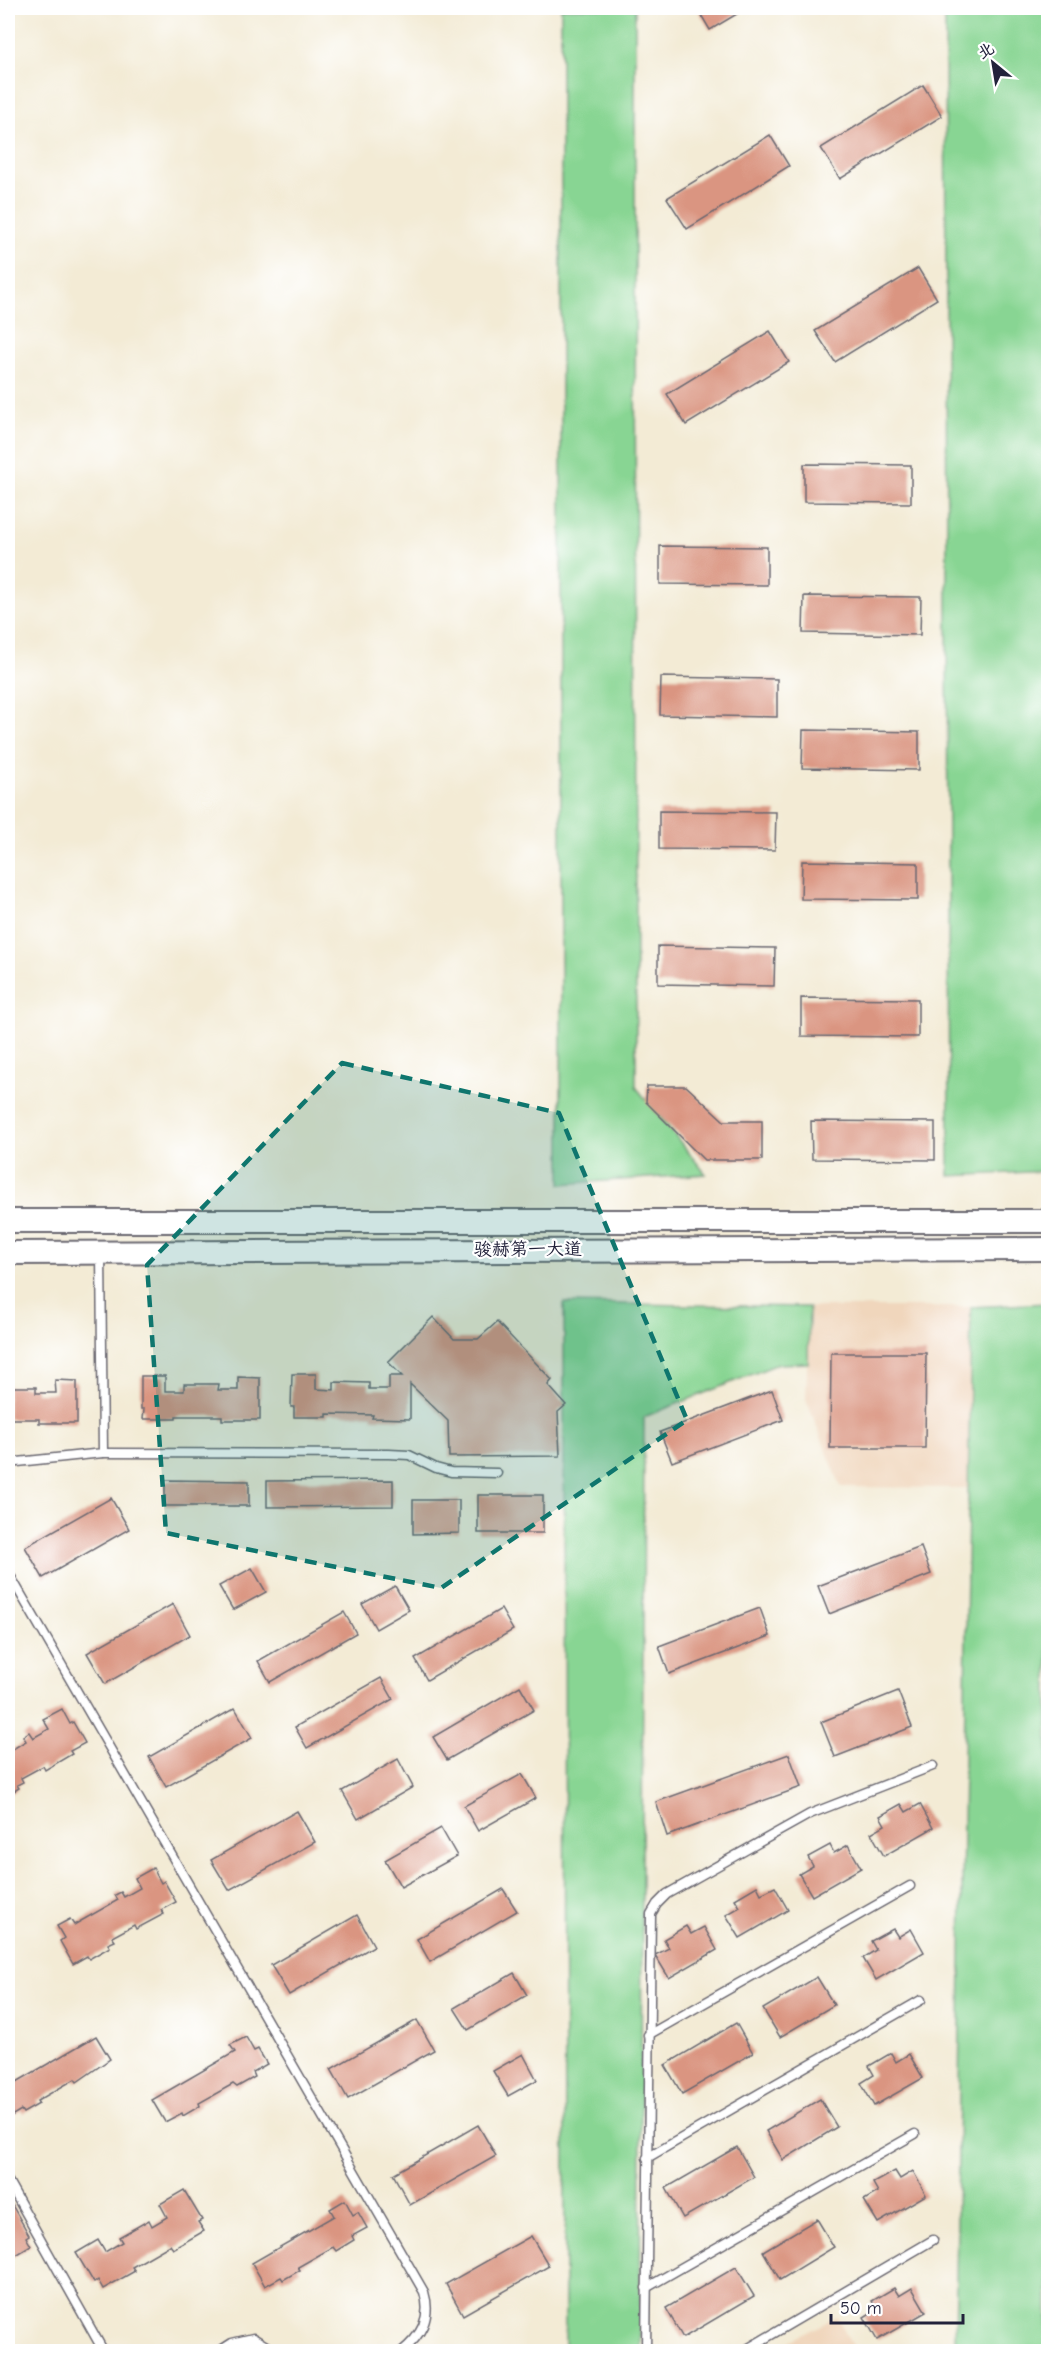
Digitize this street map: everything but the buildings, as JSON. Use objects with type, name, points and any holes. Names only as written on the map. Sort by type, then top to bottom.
[{"type":"main road","name":"骏赫第一大道","points":[[8,1221],[1048,1221]]},
{"type":"main road","name":"骏赫第一大道","points":[[8,1252],[1048,1249]]},
{"type":"lane","points":[[101,1252],[103,1453]]},
{"type":"lane","points":[[8,1463],[103,1453],[389,1454],[409,1455],[436,1468],[451,1472],[497,1473]]},
{"type":"lane","points":[[8,1572],[424,2292],[427,2302],[426,2324],[410,2345],[401,2352]]},
{"type":"lane","points":[[646,2352],[649,1922],[651,1914],[661,1899],[810,1814],[933,1766]]},
{"type":"lane","points":[[648,2035],[910,1886]]},
{"type":"lane","points":[[647,2158],[921,2000]]},
{"type":"lane","points":[[646,2288],[915,2134]]},
{"type":"lane","points":[[8,2181],[104,2352]]},
{"type":"lane","points":[[742,2352],[933,2240]]},
{"type":"lane","points":[[218,2352],[232,2343],[253,2338],[276,2352]]},
{"type":"highlighted area","points":[[342,1063],[559,1113],[687,1420],[441,1588],[166,1533],[147,1265]]},
{"type":"shaded area","points":[[809,1307],[971,1307],[970,1488],[841,1487],[806,1399]]},
{"type":"shaded area","points":[[837,2317],[855,2351],[771,2351]]},
{"type":"green space","points":[[561,8],[635,8],[636,1087],[706,1174],[561,1184]]},
{"type":"green space","points":[[945,8],[1048,8],[1048,1171],[949,1176]]},
{"type":"green space","points":[[564,1303],[809,1307],[808,1363],[778,1364],[644,1417],[640,2351],[565,2351]]},
{"type":"green space","points":[[1048,1303],[1048,2351],[955,2351],[971,1307]]}]
